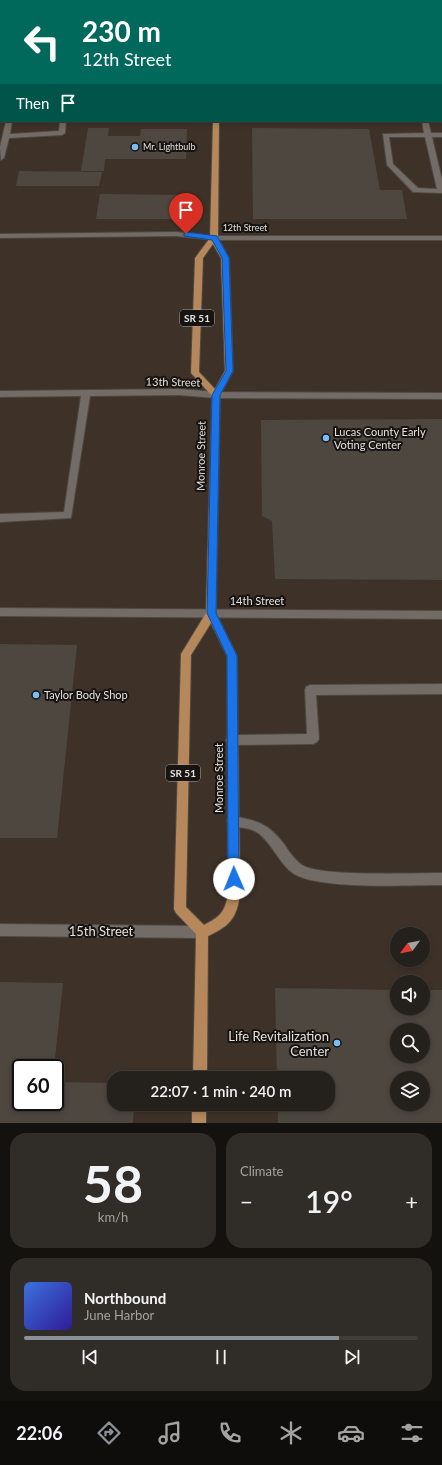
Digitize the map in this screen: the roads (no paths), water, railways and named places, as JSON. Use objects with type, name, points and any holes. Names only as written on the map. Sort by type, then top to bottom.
[{"type":"main road","points":[[214,238],[216,122]]},
{"type":"main road","name":"SR 51","points":[[214,238],[199,258],[195,373],[216,395]]},
{"type":"main road","name":"Monroe Street","points":[[202,932],[220,924],[227,917],[232,907],[232,656],[212,613],[216,395],[230,371],[226,258],[214,238]]},
{"type":"main road","name":"SR 51","points":[[202,932],[180,909],[186,654],[212,613]]},
{"type":"main road","points":[[200,1071],[202,932]]},
{"type":"main road","points":[[199,1111],[199,1123]]},
{"type":"street","points":[[1,158],[9,122]]},
{"type":"street","points":[[6,136],[62,133],[63,122]]},
{"type":"street","points":[[424,122],[427,135],[441,191],[416,190],[390,165],[385,135],[427,135],[442,135]]},
{"type":"street","name":"12th Street","points":[[0,236],[176,234],[214,238],[442,238]]},
{"type":"street","name":"13th Street","points":[[0,394],[179,392],[216,395],[442,396]]},
{"type":"street","points":[[0,518],[68,515],[86,394]]},
{"type":"street","name":"14th Street","points":[[0,612],[442,615]]},
{"type":"street","points":[[232,740],[313,739],[310,690],[442,689]]},
{"type":"street","points":[[233,821],[262,828],[273,840],[284,856],[299,870],[310,874],[355,878],[442,879]]},
{"type":"street","name":"15th Street","points":[[0,930],[202,932]]},
{"type":"place","name":"Mr. Lightbulb","points":[[135,147]]},
{"type":"place","name":"Lucas County Early Voting Center","points":[[326,438]]},
{"type":"place","name":"Taylor Body Shop","points":[[36,695]]},
{"type":"place","name":"Life Revitalization Center","points":[[337,1043]]}]
